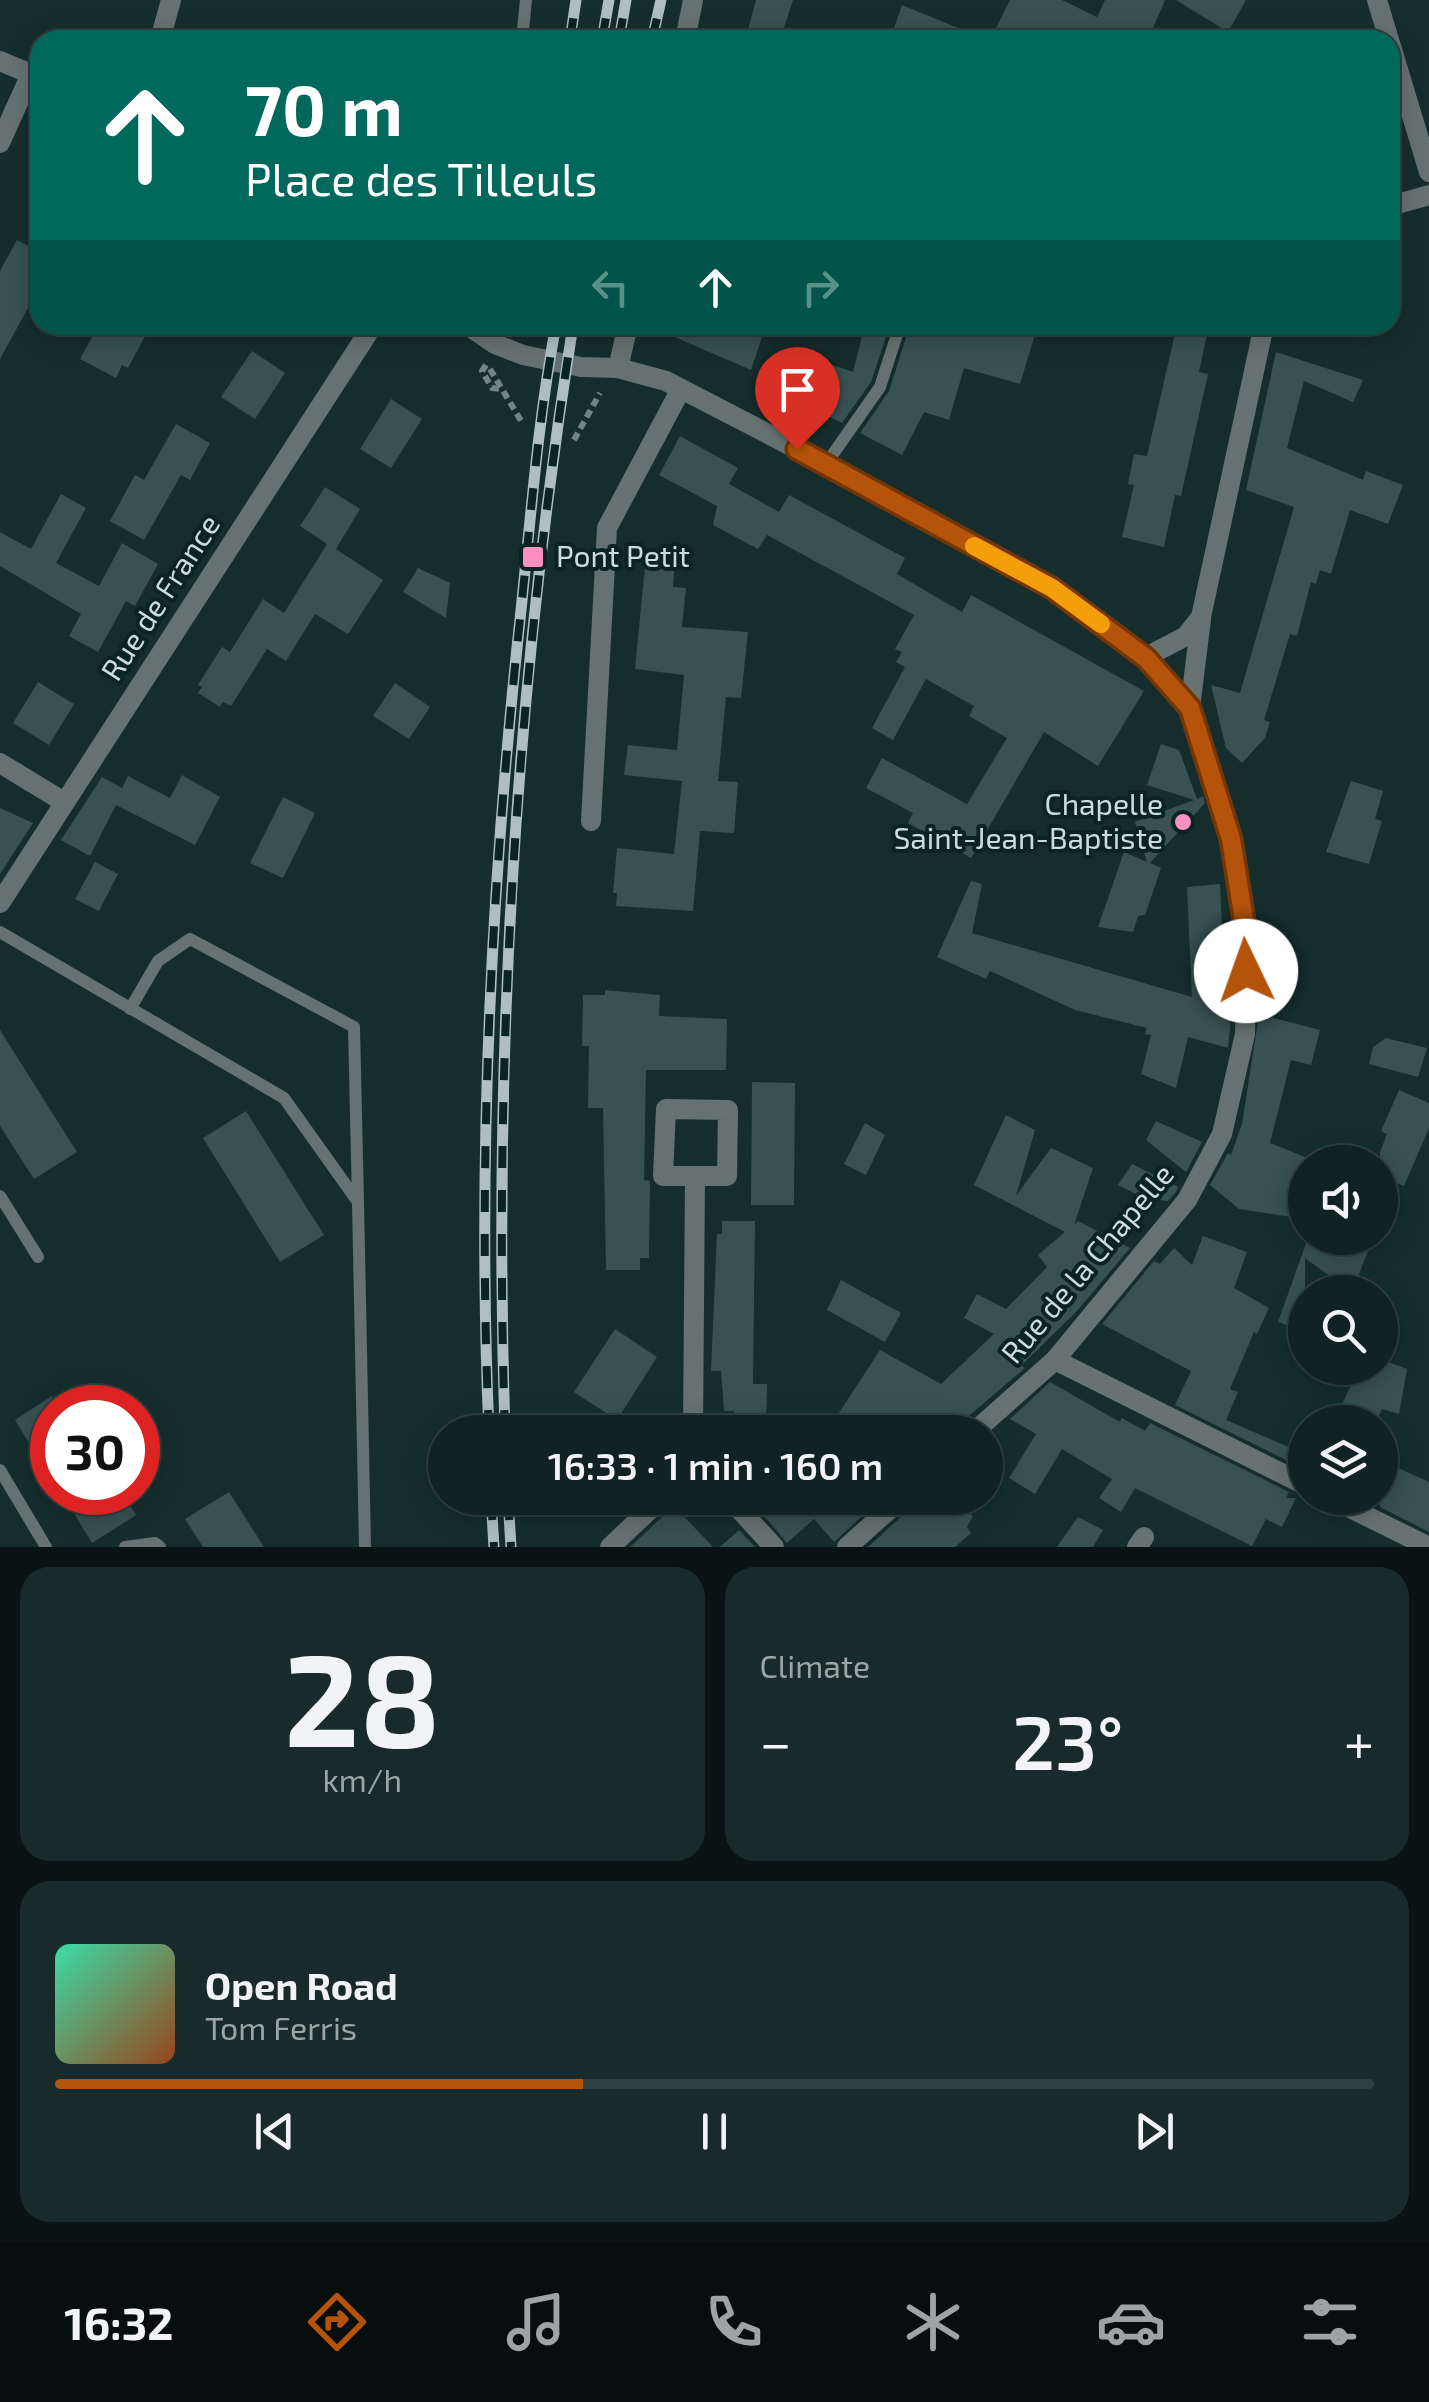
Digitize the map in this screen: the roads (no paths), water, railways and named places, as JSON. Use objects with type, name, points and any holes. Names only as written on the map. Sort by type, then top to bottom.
[{"type":"street","points":[[163,30],[171,0]]},
{"type":"street","points":[[687,30],[693,0]]},
{"type":"street","points":[[1377,0],[1386,30]]},
{"type":"street","points":[[0,60],[30,74]]},
{"type":"street","points":[[1400,75],[1429,172]]},
{"type":"street","points":[[0,144],[30,86]]},
{"type":"street","points":[[1400,203],[1429,195]]},
{"type":"street","name":"Rue de France","points":[[0,903],[366,335]]},
{"type":"street","name":"Rue de la Chapelle","points":[[482,335],[524,354],[581,367],[618,368],[681,389],[826,464],[1052,588],[1146,658],[1190,708],[1231,839],[1247,939],[1245,1034],[1222,1134],[1188,1200],[1055,1360],[993,1415]]},
{"type":"street","points":[[618,368],[626,335]]},
{"type":"street","name":"Rue de la Chapelle","points":[[1190,708],[1201,617],[1262,335]]},
{"type":"street","points":[[591,821],[607,528],[681,389]]},
{"type":"street","points":[[1146,658],[1186,636],[1201,617]]},
{"type":"street","points":[[0,763],[64,802]]},
{"type":"street","points":[[666,1108],[728,1110],[728,1176],[695,1177],[662,1176],[666,1108]]},
{"type":"street","points":[[693,1415],[695,1177]]},
{"type":"street","points":[[1055,1360],[1288,1476]]},
{"type":"street","points":[[610,1547],[644,1515]]},
{"type":"street","points":[[745,1515],[774,1547]]},
{"type":"street","points":[[847,1547],[883,1515]]},
{"type":"street","points":[[1364,1515],[1429,1547]]},
{"type":"lane","points":[[523,30],[526,0]]},
{"type":"lane","points":[[826,464],[880,387],[897,335]]},
{"type":"lane","points":[[0,932],[284,1098],[358,1202]]},
{"type":"lane","points":[[130,1009],[158,961],[190,939],[354,1027],[364,1547]]},
{"type":"lane","points":[[0,1196],[38,1257]]},
{"type":"lane","points":[[0,1470],[46,1547]]},
{"type":"lane","points":[[124,1547],[155,1542],[160,1547]]},
{"type":"railway","points":[[572,30],[576,0]]},
{"type":"railway","points":[[604,30],[609,0]]},
{"type":"railway","points":[[621,30],[626,0]]},
{"type":"railway","points":[[654,30],[661,0]]},
{"type":"railway","points":[[489,1415],[486,1124],[495,918],[532,503],[554,335]]},
{"type":"railway","points":[[505,1415],[502,1155],[513,877],[536,600],[572,335]]},
{"type":"railway","points":[[492,1515],[494,1547]]},
{"type":"railway","points":[[509,1515],[511,1547]]},
{"type":"place","name":"Pont Petit","points":[[533,557]]},
{"type":"place","name":"Chapelle Saint-Jean-Baptiste","points":[[1183,822]]}]
